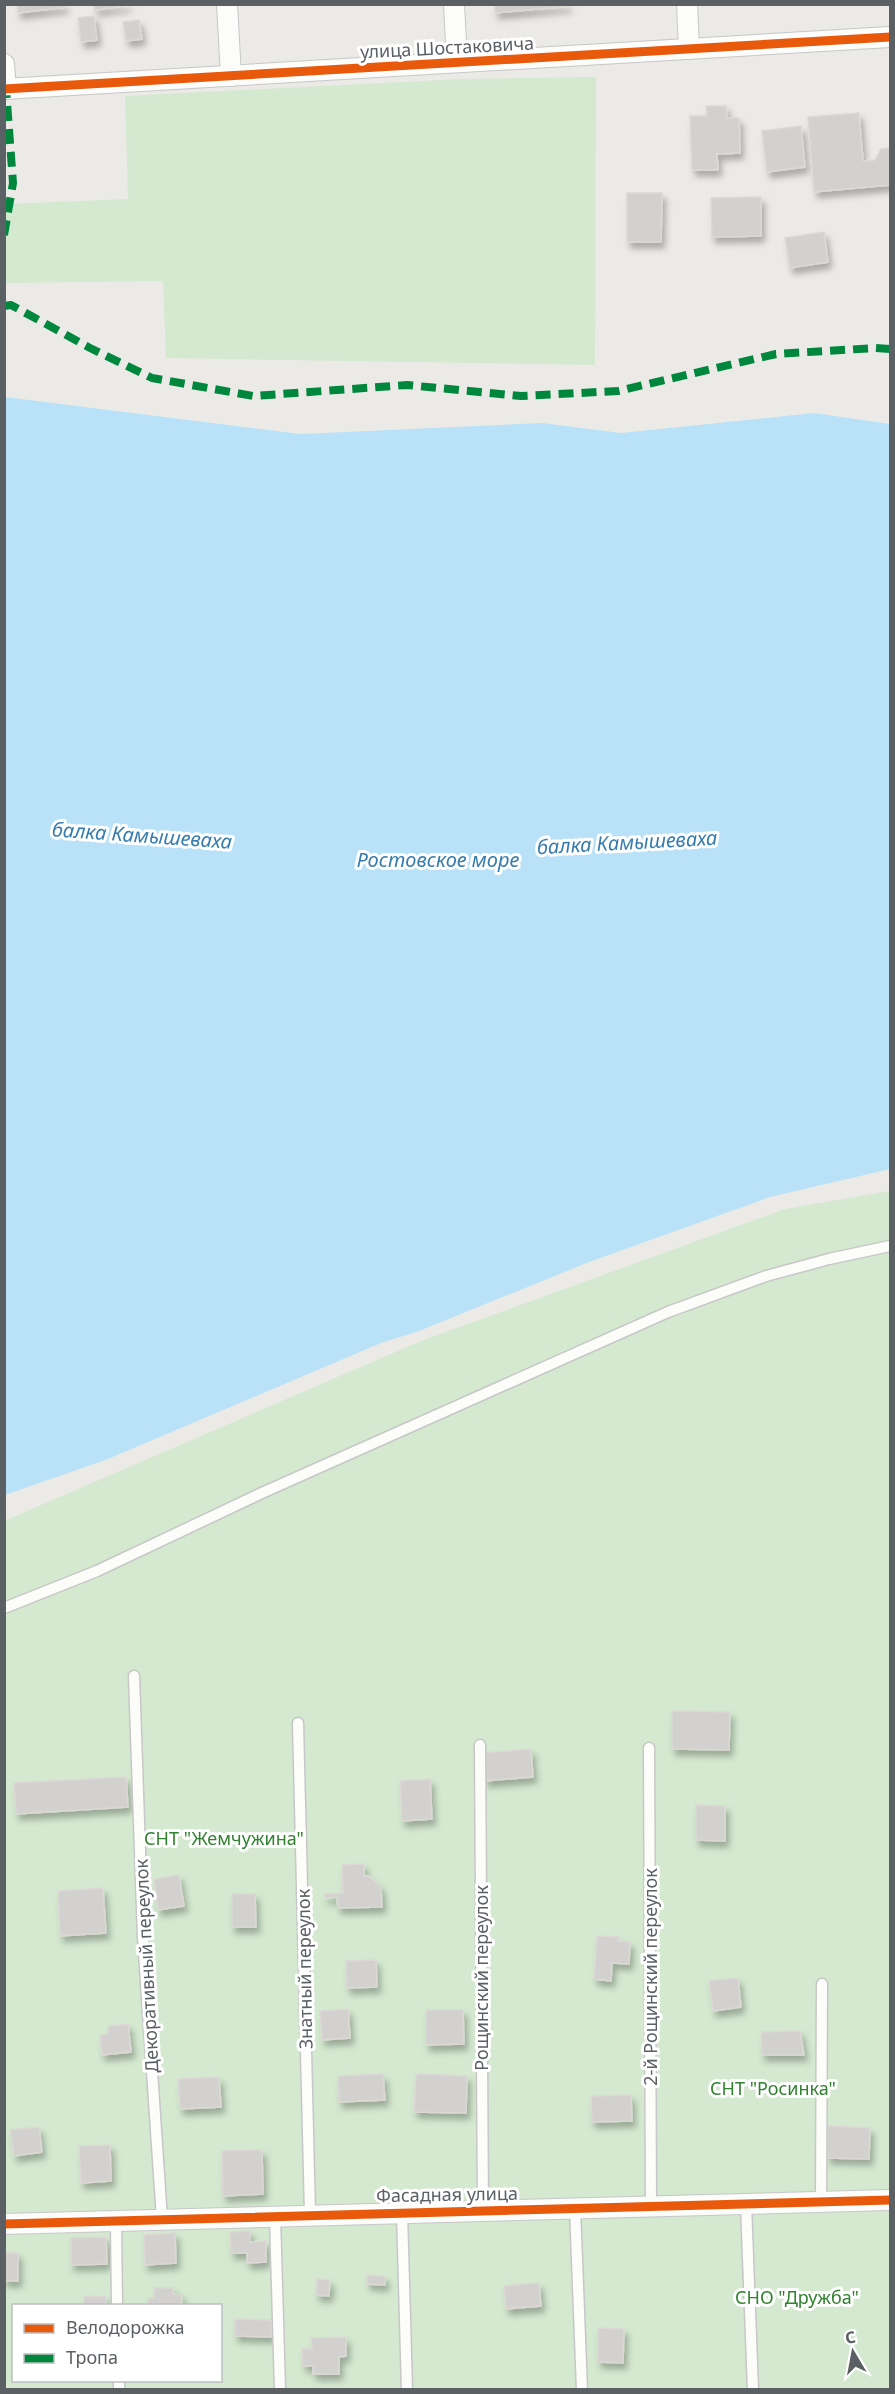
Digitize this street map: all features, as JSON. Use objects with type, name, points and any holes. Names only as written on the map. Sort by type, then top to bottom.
[{"type":"street","points":[[227,4],[231,76]]},
{"type":"street","points":[[454,4],[458,62]]},
{"type":"street","points":[[687,4],[689,49]]},
{"type":"street","name":"улица Шостаковича","points":[[5,89],[891,37]]},
{"type":"street","points":[[4,64],[5,89]]},
{"type":"street","name":"Фасадная улица","points":[[4,2224],[891,2200]]},
{"type":"lane","points":[[4,1608],[97,1571],[264,1492],[668,1312],[766,1276],[829,1259],[891,1246]]},
{"type":"lane","name":"Декоративный переулок","points":[[134,1676],[143,1938],[162,2219]]},
{"type":"lane","name":"Знатный переулок","points":[[298,1723],[310,2214]]},
{"type":"lane","name":"Рощинский переулок","points":[[480,1745],[483,2210]]},
{"type":"lane","name":"2-й Рощинский переулок","points":[[649,1748],[651,2206]]},
{"type":"lane","points":[[821,2202],[822,1984]]},
{"type":"lane","points":[[746,2204],[753,2390]]},
{"type":"lane","points":[[575,2208],[582,2390]]},
{"type":"lane","points":[[402,2212],[407,2390]]},
{"type":"lane","points":[[275,2216],[280,2390]]},
{"type":"lane","points":[[116,2221],[117,2304]]},
{"type":"green space","points":[[596,77],[595,365],[166,358],[163,281],[5,283],[5,204],[128,199],[125,96],[461,79]]},
{"type":"green space","points":[[890,1191],[890,2389],[5,2389],[4,1521],[421,1341],[785,1209]]},
{"type":"water","name":"Ростовское море","points":[[5,397],[301,434],[542,423],[621,433],[814,413],[890,424],[890,1169],[770,1197],[589,1262],[419,1331],[381,1343],[108,1459],[5,1495]]},
{"type":"building","points":[[17,4],[65,4],[65,7],[18,13]]},
{"type":"building","points":[[94,4],[128,4],[128,5],[95,10]]},
{"type":"building","points":[[495,4],[568,4],[568,6],[495,13]]},
{"type":"building","points":[[94,16],[97,40],[81,42],[78,18]]},
{"type":"building","points":[[139,20],[142,39],[126,41],[123,22]]},
{"type":"building","points":[[706,106],[726,106],[727,118],[739,118],[740,153],[717,154],[718,170],[692,170],[690,116],[707,116]]},
{"type":"building","points":[[859,113],[863,161],[875,160],[881,149],[890,148],[890,185],[814,192],[808,117]]},
{"type":"building","points":[[801,126],[805,167],[767,172],[762,131]]},
{"type":"building","points":[[627,193],[662,193],[661,242],[627,242]]},
{"type":"building","points":[[761,197],[761,236],[712,237],[711,198]]},
{"type":"building","points":[[824,232],[828,262],[790,268],[785,238]]},
{"type":"building","points":[[672,1711],[730,1712],[729,1750],[672,1749]]},
{"type":"building","points":[[531,1749],[533,1777],[485,1781],[483,1753]]},
{"type":"building","points":[[126,1777],[128,1807],[16,1814],[14,1783]]},
{"type":"building","points":[[430,1779],[432,1819],[402,1821],[400,1781]]},
{"type":"building","points":[[696,1805],[725,1806],[725,1841],[696,1840]]},
{"type":"building","points":[[364,1864],[364,1875],[370,1877],[381,1887],[382,1907],[338,1908],[337,1897],[325,1898],[325,1894],[343,1893],[342,1865]]},
{"type":"building","points":[[179,1875],[184,1906],[158,1910],[154,1879]]},
{"type":"building","points":[[103,1888],[106,1933],[60,1936],[58,1891]]},
{"type":"building","points":[[232,1894],[255,1894],[256,1927],[232,1927]]},
{"type":"building","points":[[597,1936],[619,1937],[618,1941],[630,1942],[629,1964],[612,1963],[611,1981],[594,1979]]},
{"type":"building","points":[[376,1960],[377,1987],[347,1988],[346,1961]]},
{"type":"building","points":[[738,1978],[741,2007],[713,2011],[709,1981]]},
{"type":"building","points":[[348,2009],[350,2038],[322,2040],[320,2011]]},
{"type":"building","points":[[426,2010],[463,2010],[464,2044],[426,2045]]},
{"type":"building","points":[[128,2024],[131,2052],[102,2055],[100,2035],[108,2034],[108,2026]]},
{"type":"building","points":[[800,2031],[804,2055],[762,2055],[761,2032]]},
{"type":"building","points":[[383,2074],[385,2100],[339,2102],[338,2076]]},
{"type":"building","points":[[416,2074],[467,2076],[466,2113],[414,2112]]},
{"type":"building","points":[[219,2077],[221,2107],[180,2109],[178,2079]]},
{"type":"building","points":[[631,2095],[632,2121],[592,2122],[591,2096]]},
{"type":"building","points":[[828,2126],[870,2128],[869,2159],[827,2158]]},
{"type":"building","points":[[39,2127],[42,2152],[14,2156],[10,2130]]},
{"type":"building","points":[[110,2145],[111,2181],[81,2183],[79,2146]]},
{"type":"building","points":[[262,2150],[263,2194],[223,2196],[222,2151]]},
{"type":"building","points":[[250,2231],[250,2242],[266,2241],[266,2262],[247,2263],[247,2253],[231,2253],[230,2232]]},
{"type":"building","points":[[175,2233],[176,2263],[145,2265],[144,2235]]},
{"type":"building","points":[[106,2237],[107,2264],[71,2265],[71,2238]]},
{"type":"building","points":[[4,2253],[18,2253],[18,2281],[4,2281]]},
{"type":"building","points":[[367,2275],[385,2276],[385,2285],[367,2284]]},
{"type":"building","points":[[317,2279],[330,2280],[329,2296],[316,2295]]},
{"type":"building","points":[[539,2283],[541,2306],[506,2309],[504,2286]]},
{"type":"building","points":[[154,2288],[173,2288],[173,2294],[181,2294],[182,2304],[148,2304],[148,2298],[154,2298]]},
{"type":"building","points":[[84,2296],[106,2297],[106,2304],[84,2304]]},
{"type":"building","points":[[235,2319],[271,2320],[271,2337],[235,2336]]},
{"type":"building","points":[[598,2328],[624,2329],[623,2363],[598,2362]]},
{"type":"building","points":[[346,2337],[346,2356],[339,2357],[339,2374],[313,2374],[313,2366],[303,2366],[302,2349],[312,2349],[311,2338]]},
{"type":"marked path","points":[[4,235],[13,183],[6,89]]},
{"type":"marked path","points":[[4,306],[11,305],[90,348],[152,378],[253,396],[407,385],[521,396],[618,391],[776,354],[890,349]]},
{"type":"cycle path","points":[[4,89],[890,37]]},
{"type":"cycle path","points":[[4,2224],[890,2200]]},
{"type":"water label","name":"балка Камышеваха","points":[[142,835]]},
{"type":"water label","name":"балка Камышеваха","points":[[627,842]]},
{"type":"park label","name":"СНТ \"Жемчужина\"","points":[[224,1838]]},
{"type":"park label","name":"СНТ \"Росинка\"","points":[[773,2088]]},
{"type":"park label","name":"СНО \"Дружба\"","points":[[797,2297]]}]
